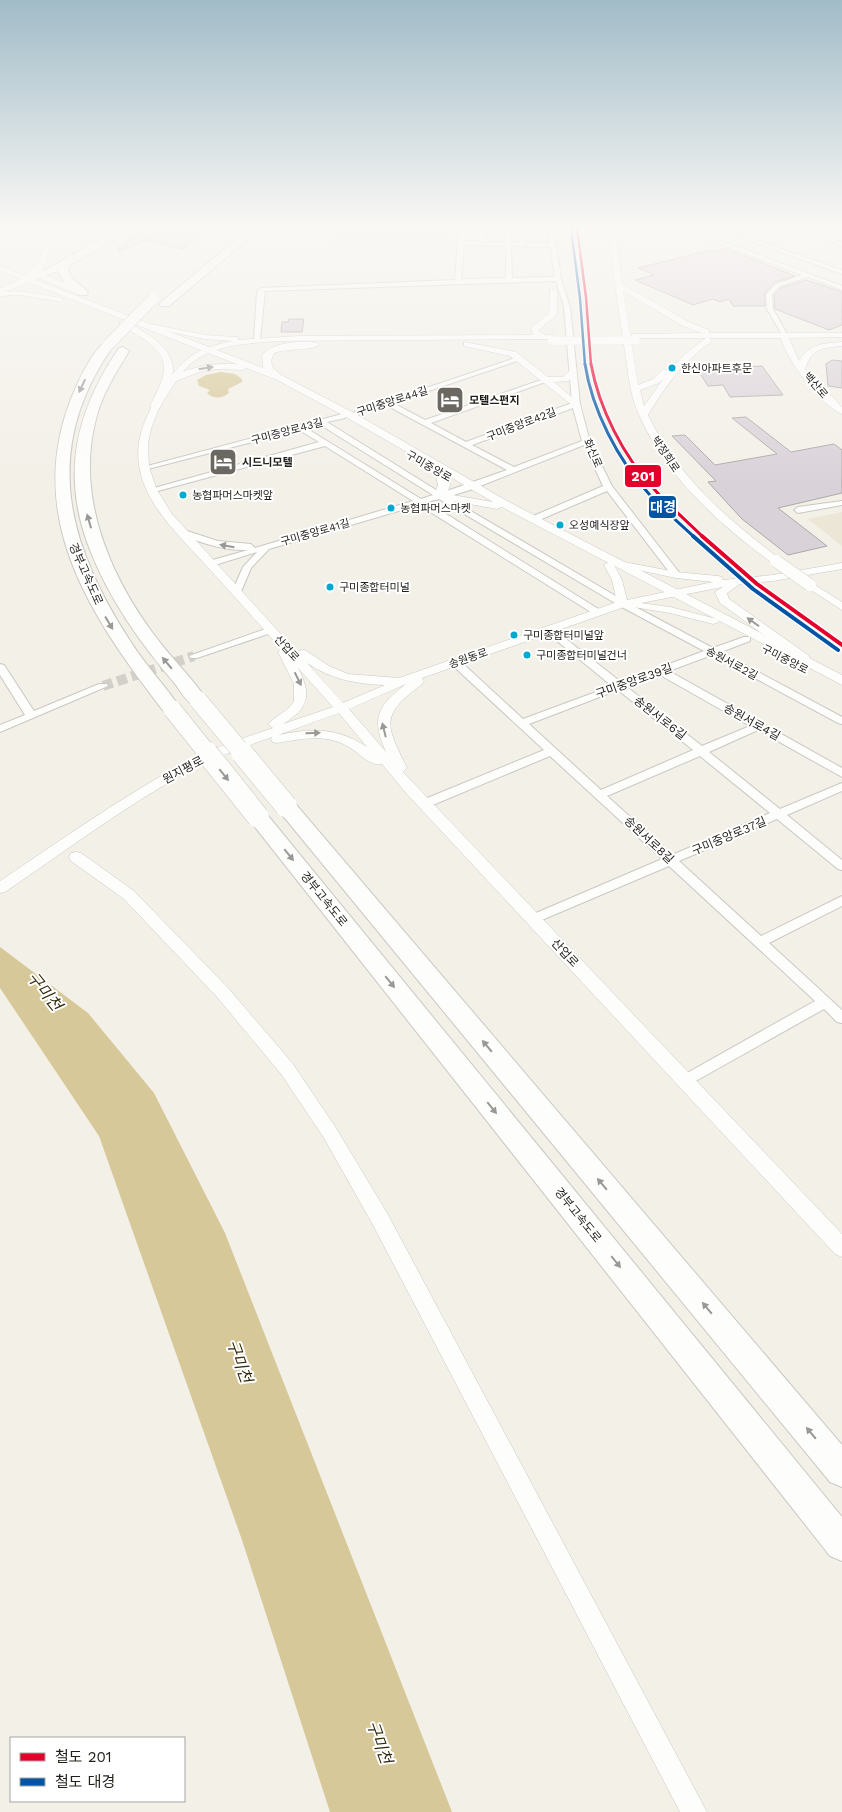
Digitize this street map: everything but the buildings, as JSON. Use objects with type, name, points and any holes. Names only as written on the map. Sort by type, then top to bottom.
[{"type":"highway","name":"경부고속도로","points":[[148,313],[116,348],[90,411],[81,467],[83,500],[98,551],[113,585],[132,617],[156,650],[842,1470]]},
{"type":"highway","name":"경부고속도로","points":[[116,348],[100,355],[81,386],[68,422],[60,468],[61,497],[66,524],[78,560],[109,622],[129,654],[172,709],[842,1544]]},
{"type":"main road","name":"구미중앙로","points":[[93,313],[280,378],[503,507],[842,681]]},
{"type":"main road","name":"구미중앙로","points":[[115,313],[149,325],[346,415],[441,473],[534,519],[614,564]]},
{"type":"main road","points":[[122,323],[153,343],[163,351],[166,358],[169,370],[155,407]]},
{"type":"main road","points":[[280,378],[267,367],[265,358],[268,354],[288,346],[314,345]]},
{"type":"main road","points":[[441,473],[444,485],[440,496],[503,507]]},
{"type":"main road","name":"구미중앙로","points":[[668,593],[713,621],[842,688]]},
{"type":"street","points":[[257,339],[259,313]]},
{"type":"street","points":[[549,338],[535,333],[534,330],[551,317],[552,313]]},
{"type":"street","name":"화신로","points":[[567,313],[576,404],[586,442],[608,486],[676,575]]},
{"type":"street","name":"박정희로","points":[[622,313],[634,389],[643,415],[655,439],[676,470],[731,528],[842,607]]},
{"type":"street","points":[[662,313],[672,319],[677,326],[667,338]]},
{"type":"street","points":[[665,313],[711,337]]},
{"type":"street","name":"백산로","points":[[772,313],[801,368],[822,395],[842,411]]},
{"type":"street","points":[[149,325],[206,337],[257,339],[477,337],[785,338],[842,335]]},
{"type":"street","points":[[477,337],[522,332],[540,325]]},
{"type":"street","points":[[634,389],[653,385],[695,348],[711,337]]},
{"type":"street","points":[[207,351],[314,345],[448,343],[549,338]]},
{"type":"street","points":[[448,343],[520,352],[549,338]]},
{"type":"street","points":[[643,415],[663,378],[684,353],[684,346],[667,338]]},
{"type":"street","points":[[785,338],[842,343]]},
{"type":"street","points":[[207,351],[239,344],[284,339]]},
{"type":"street","points":[[801,368],[807,353],[819,348],[842,343]]},
{"type":"street","name":"산업로","points":[[207,351],[189,360],[171,382],[155,407],[142,441],[144,468],[151,490],[168,516],[274,632],[411,790],[842,1248]]},
{"type":"street","points":[[520,352],[546,380],[576,404]]},
{"type":"street","name":"구미중앙로44길","points":[[346,415],[387,402],[520,352]]},
{"type":"street","points":[[171,382],[188,372],[200,368],[226,366],[244,368]]},
{"type":"street","points":[[425,423],[546,380],[565,379],[572,373]]},
{"type":"street","points":[[633,375],[644,378],[663,378]]},
{"type":"street","name":"구미중앙로42길","points":[[387,402],[513,470]]},
{"type":"street","name":"구미중앙로42길","points":[[466,445],[576,404]]},
{"type":"street","name":"구미중앙로43길","points":[[144,468],[346,415]]},
{"type":"street","points":[[321,422],[440,496],[624,604],[670,610],[713,621]]},
{"type":"street","points":[[300,428],[597,612]]},
{"type":"street","points":[[470,487],[586,442]]},
{"type":"street","points":[[151,490],[326,443]]},
{"type":"street","points":[[534,519],[608,486]]},
{"type":"street","name":"구미중앙로41길","points":[[212,563],[470,487]]},
{"type":"street","points":[[798,510],[842,503]]},
{"type":"street","points":[[184,533],[232,547],[270,546]]},
{"type":"street","points":[[237,592],[249,563],[270,546]]},
{"type":"street","points":[[624,604],[614,564],[676,575],[735,581]]},
{"type":"street","name":"송원동로","points":[[341,708],[402,681],[624,604],[668,593],[735,581],[773,578],[842,566]]},
{"type":"street","points":[[773,578],[730,586],[721,592],[721,596],[730,606],[821,670]]},
{"type":"street","name":"송원서로2길","points":[[624,604],[842,722]]},
{"type":"street","name":"송원서로6길","points":[[549,630],[842,866]]},
{"type":"street","points":[[194,656],[274,632]]},
{"type":"street","points":[[274,632],[329,672],[361,680],[402,681]]},
{"type":"street","points":[[231,747],[292,713],[299,705],[302,697],[301,686],[274,632]]},
{"type":"street","name":"구미중앙로39길","points":[[521,723],[747,639]]},
{"type":"street","name":"송원서로8길","points":[[455,662],[842,1018]]},
{"type":"street","points":[[0,667],[31,715]]},
{"type":"street","points":[[411,790],[382,731],[382,721],[386,708],[392,700],[436,669]]},
{"type":"street","name":"송원서로4길","points":[[661,671],[842,773]]},
{"type":"street","points":[[0,729],[103,686]]},
{"type":"street","name":"원지평로","points":[[0,888],[114,810],[167,778],[231,747],[341,708]]},
{"type":"street","name":"송원서로6길","points":[[599,795],[759,726]]},
{"type":"street","points":[[231,747],[307,733],[333,734],[359,746],[411,790]]},
{"type":"street","points":[[424,804],[552,751]]},
{"type":"street","name":"구미중앙로37길","points":[[533,919],[842,787]]},
{"type":"street","points":[[76,857],[129,895],[223,993],[287,1069],[330,1133],[380,1219],[694,1812]]},
{"type":"street","points":[[760,942],[842,901]]},
{"type":"street","points":[[685,1081],[825,1002]]},
{"type":"shaded area","points":[[842,512],[842,546],[808,519]]},
{"type":"water","points":[[221,372],[235,374],[242,379],[242,382],[228,389],[229,393],[224,396],[212,397],[207,393],[210,390],[199,386],[197,380],[206,375]]},
{"type":"water","name":"구미천","points":[[0,947],[88,1013],[154,1093],[225,1233],[452,1812],[330,1812],[242,1540],[99,1136],[0,988]]},
{"type":"tunnel","points":[[103,686],[194,656]]},
{"type":"rail line","name":"대경","points":[[581,313],[583,353],[588,383],[607,429],[632,473],[650,495],[718,560],[753,589],[838,650]]},
{"type":"rail line","name":"201","points":[[587,313],[589,353],[594,381],[612,426],[637,469],[654,490],[722,555],[757,584],[842,645]]},
{"type":"place","name":"한신아파트후문","points":[[672,368]]},
{"type":"place","name":"모텔스펀지","points":[[450,400]]},
{"type":"place","name":"시드니모텔","points":[[223,462]]},
{"type":"place","name":"농협파머스마켓앞","points":[[183,495]]},
{"type":"place","name":"농협파머스마켓","points":[[391,508]]},
{"type":"place","name":"오성예식장앞","points":[[560,525]]},
{"type":"place","name":"구미종합터미널","points":[[330,587]]},
{"type":"place","name":"구미종합터미널앞","points":[[514,635]]},
{"type":"place","name":"구미종합터미널건너","points":[[527,655]]}]
